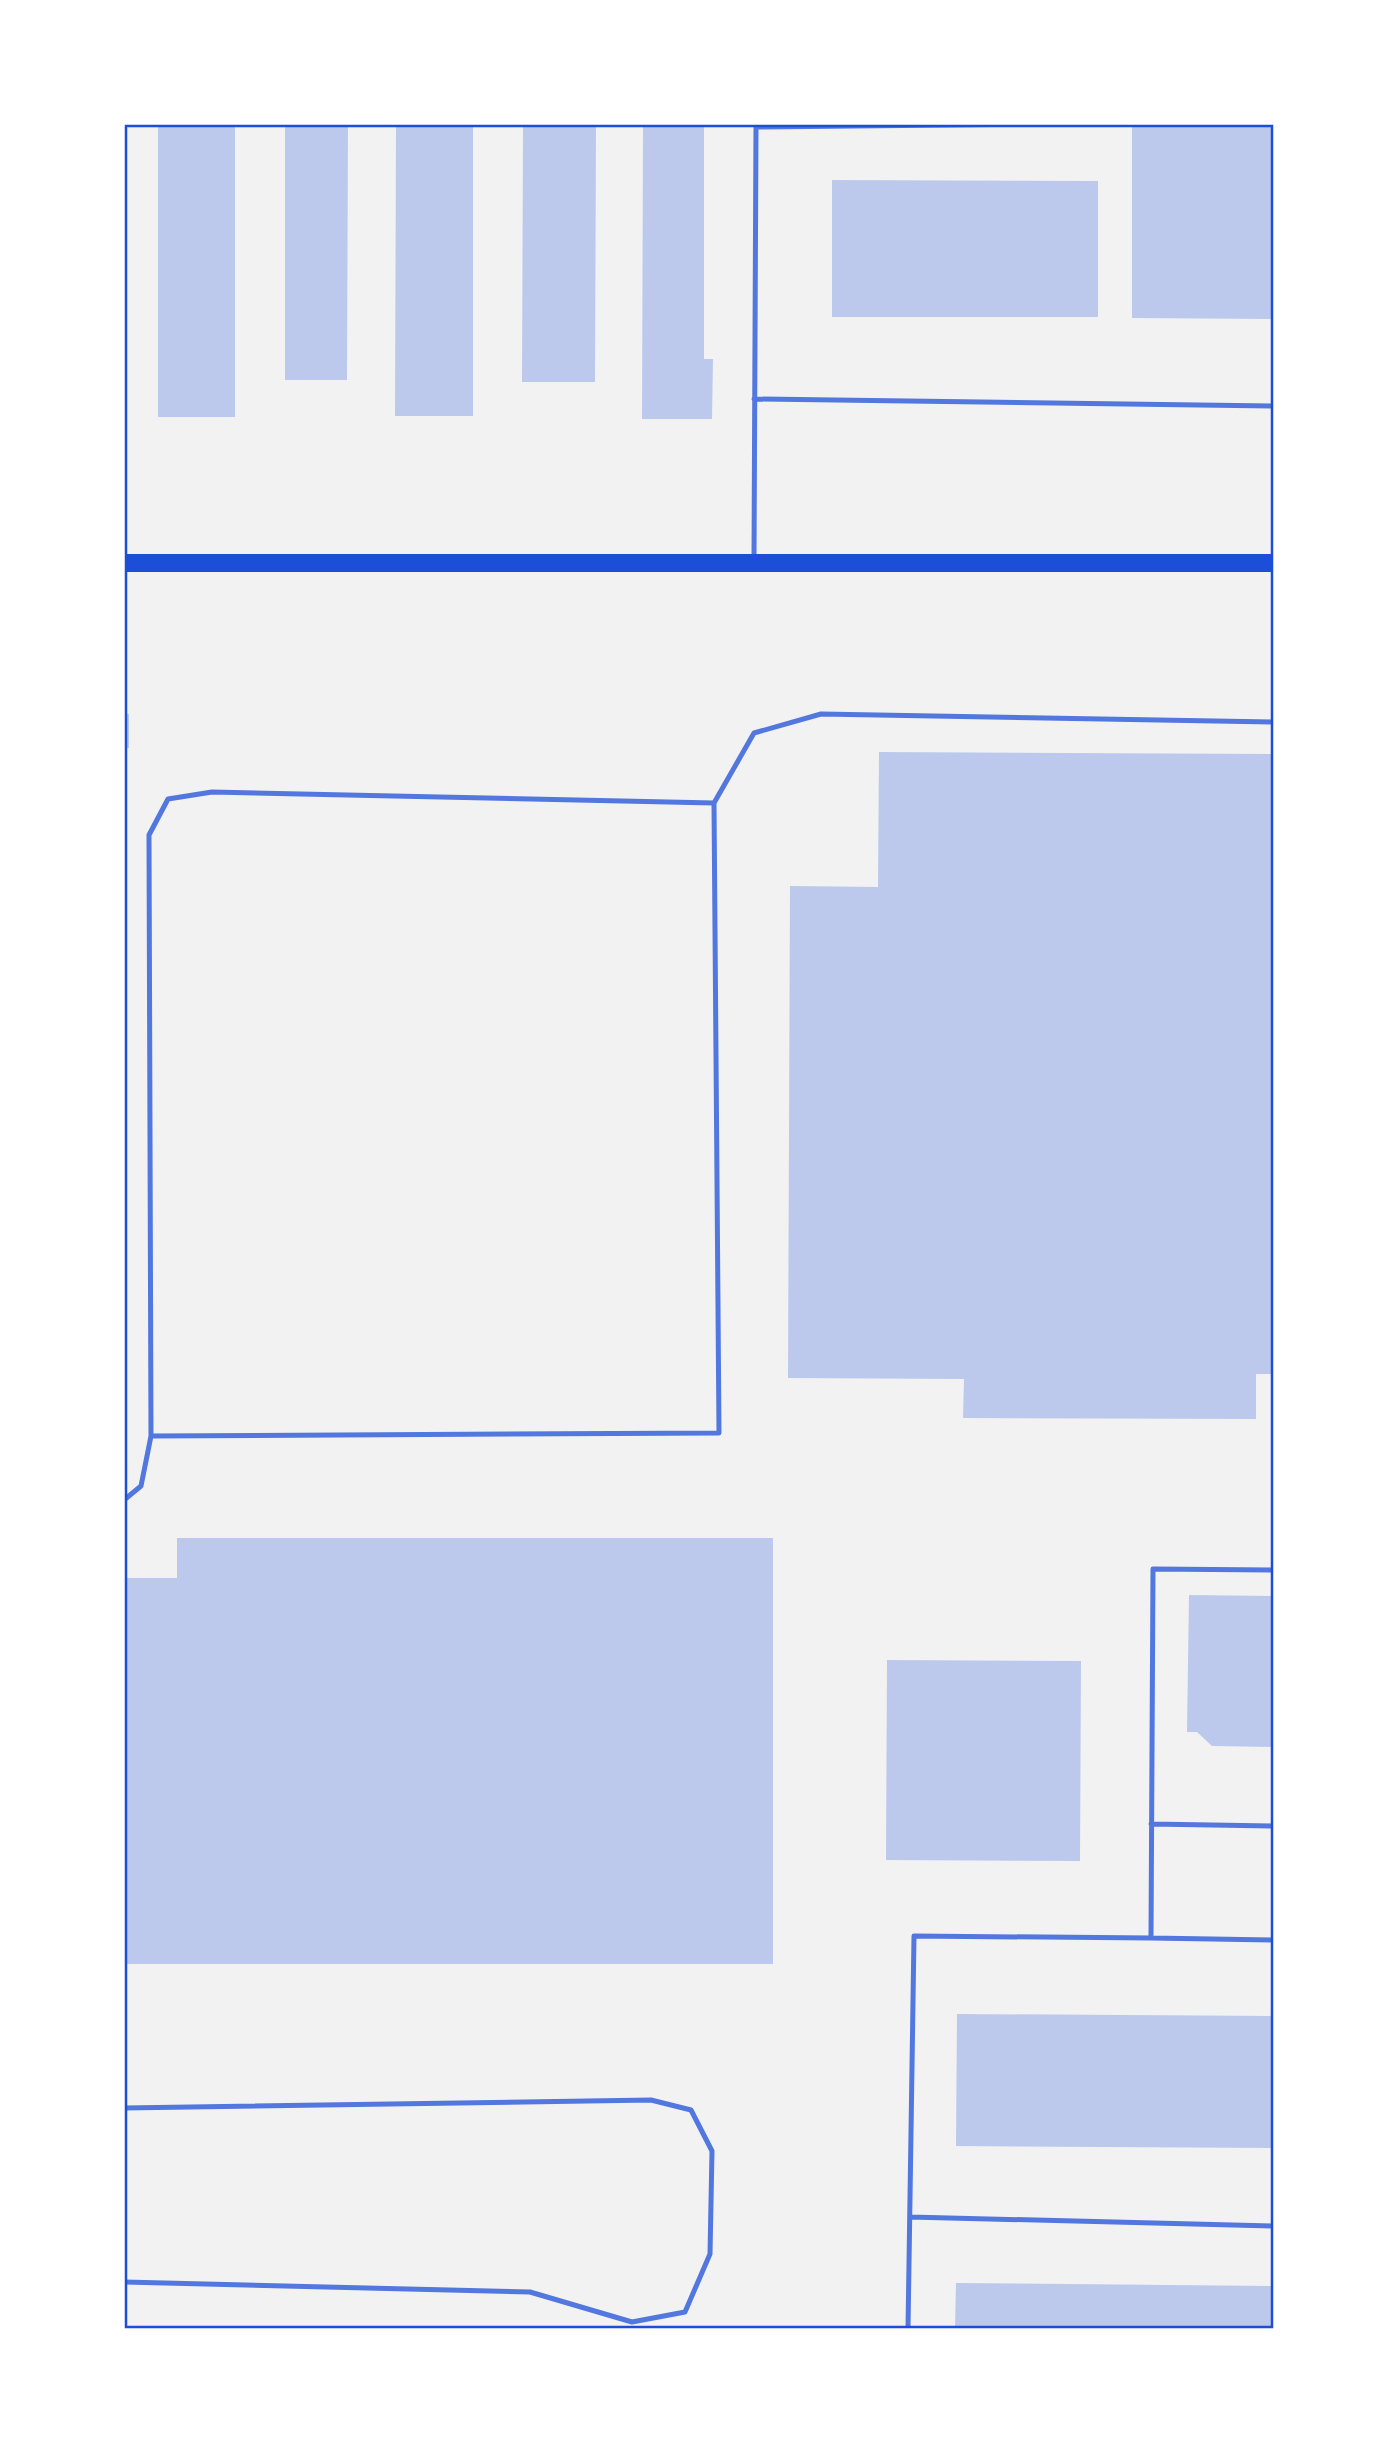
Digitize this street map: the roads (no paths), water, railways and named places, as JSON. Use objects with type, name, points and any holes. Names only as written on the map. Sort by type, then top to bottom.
[{"type":"main road","points":[[124,563],[1274,562]]},
{"type":"lane","points":[[754,562],[756,126],[1048,124]]},
{"type":"lane","points":[[754,399],[1274,406]]},
{"type":"lane","points":[[151,1436],[719,1433],[714,803],[754,733],[821,714],[1274,722]]},
{"type":"lane","points":[[124,1500],[141,1486],[151,1436],[149,835],[168,799],[212,792],[714,803]]},
{"type":"lane","points":[[1151,1938],[1153,1569],[1274,1570]]},
{"type":"lane","points":[[1151,1824],[1274,1826]]},
{"type":"lane","points":[[908,2329],[914,1937],[1274,1940]]},
{"type":"lane","points":[[124,2108],[651,2100],[691,2110],[712,2151],[710,2254],[685,2312],[632,2322],[530,2292],[124,2282]]},
{"type":"lane","points":[[910,2217],[1274,2226]]}]
